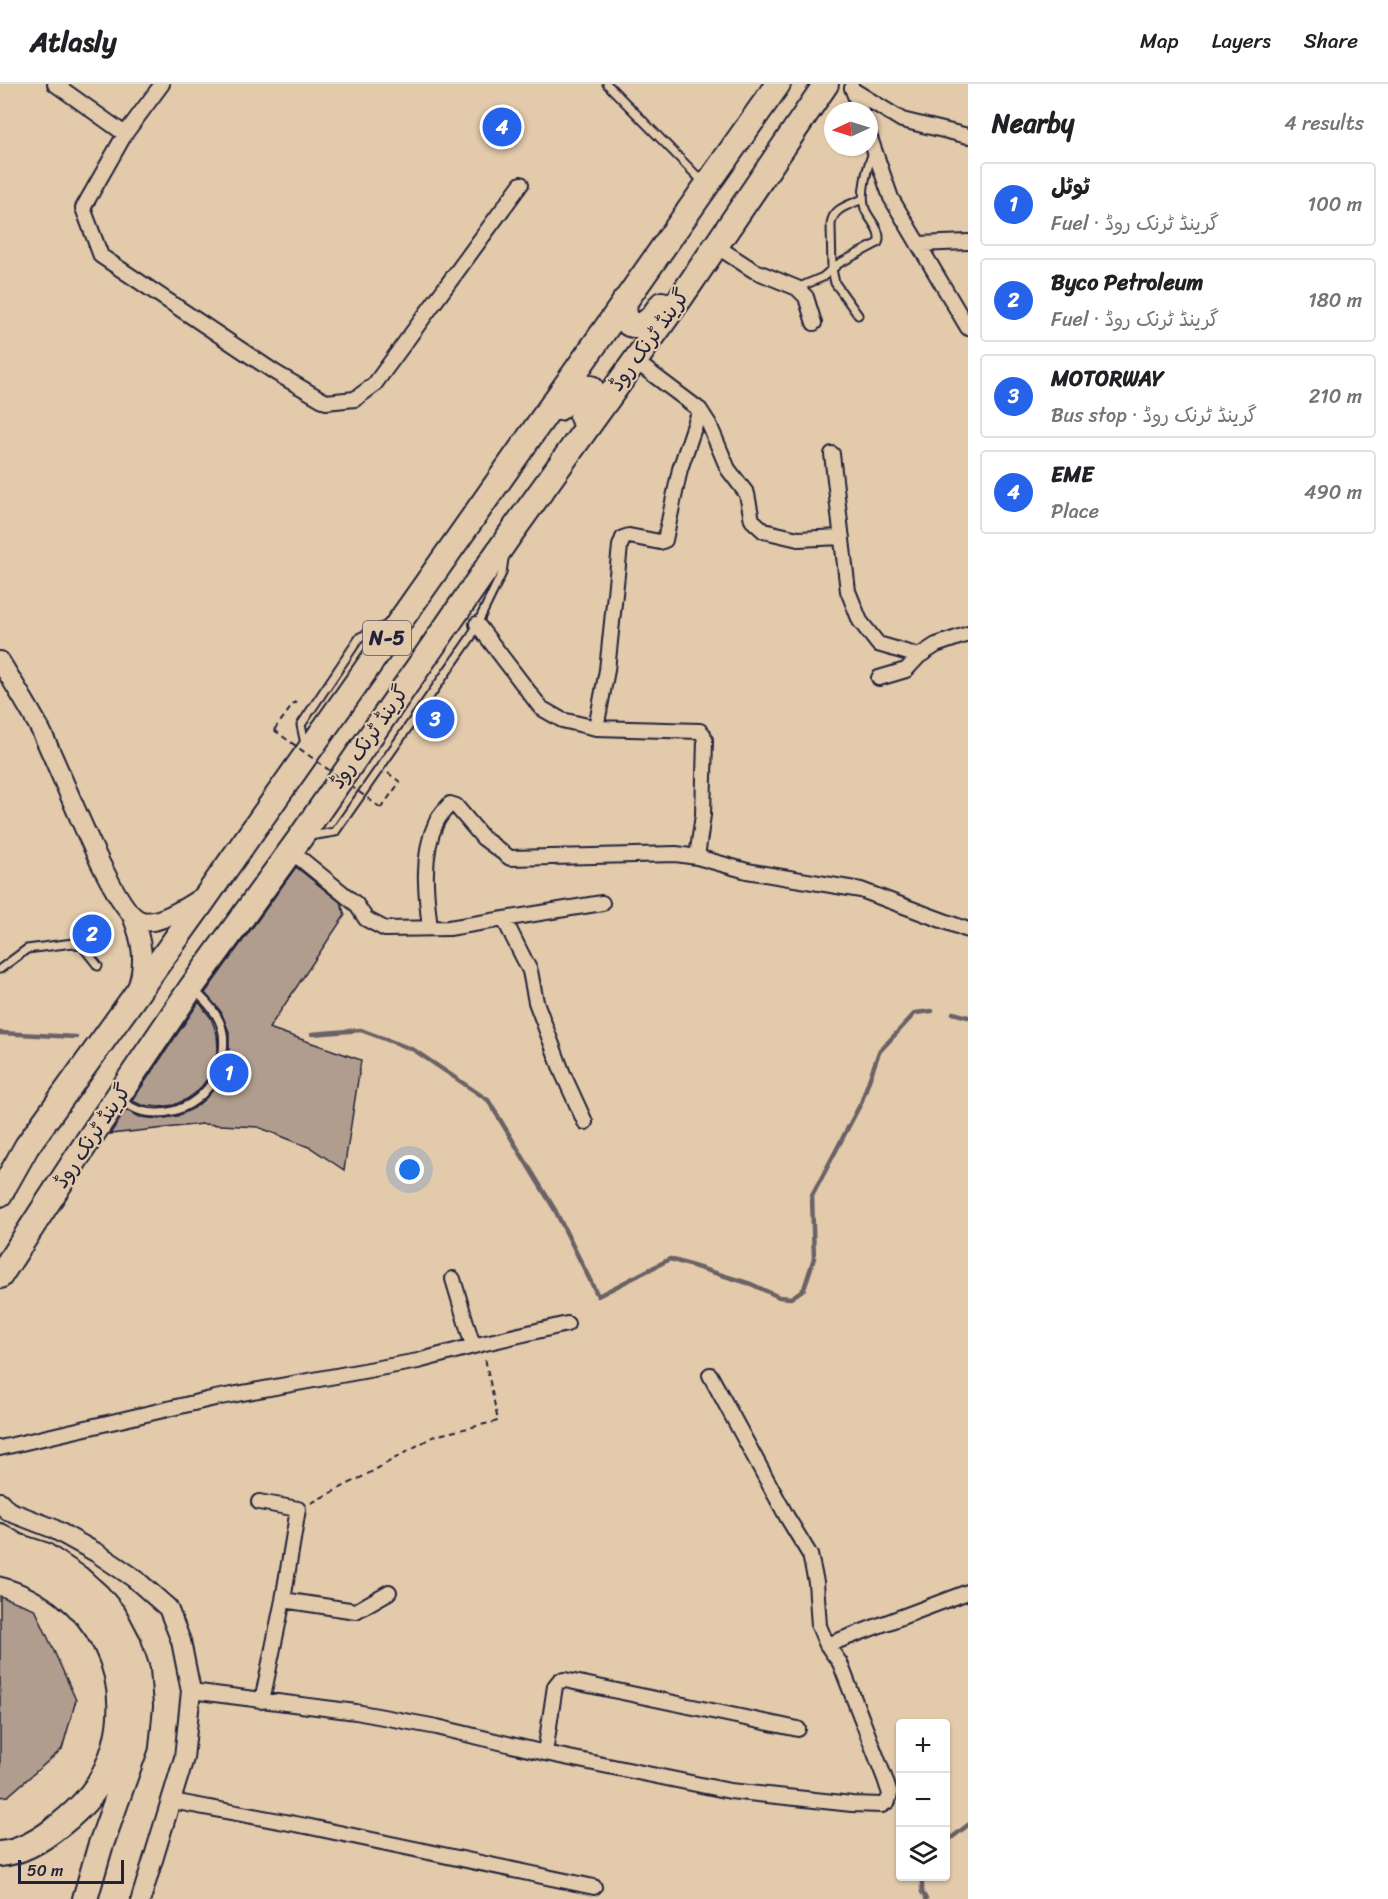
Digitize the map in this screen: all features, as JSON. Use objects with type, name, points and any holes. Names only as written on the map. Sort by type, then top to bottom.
[{"type":"highway","name":"گرینڈ ٹرنک روڈ","points":[[0,1194],[27,1146],[209,892],[778,84]]},
{"type":"highway","name":"گرینڈ ٹرنک روڈ","points":[[0,1276],[191,988],[295,845],[509,536],[716,246],[826,84]]},
{"type":"highway","points":[[625,300],[624,312],[629,324],[635,327],[649,321],[753,173],[774,158]]},
{"type":"highway","points":[[479,508],[496,502],[555,411],[579,390],[585,387],[591,388],[594,393],[593,398],[578,427],[574,444]]},
{"type":"highway","points":[[0,1536],[16,1546],[44,1555],[78,1578],[98,1596],[114,1615],[137,1670],[140,1706],[136,1746],[100,1847],[85,1899]]},
{"type":"highway","points":[[0,1563],[31,1572],[61,1589],[93,1621],[113,1661],[118,1683],[120,1713],[116,1743],[103,1777],[89,1797],[70,1817],[41,1840],[10,1853],[0,1854]]},
{"type":"street","points":[[55,84],[125,134]]},
{"type":"street","points":[[162,84],[125,134],[83,208],[101,256],[276,373],[326,402],[355,399],[374,385],[521,184]]},
{"type":"street","points":[[851,87],[857,102]]},
{"type":"street","points":[[851,87],[902,120],[968,136]]},
{"type":"street","points":[[876,156],[891,198],[968,328]]},
{"type":"street","points":[[918,244],[968,242]]},
{"type":"street","points":[[716,246],[753,270],[797,288],[806,297],[814,323]]},
{"type":"street","points":[[635,361],[700,410],[710,424],[728,469],[747,494],[752,520],[764,531],[798,539],[842,537]]},
{"type":"street","points":[[596,728],[607,670],[620,546],[623,538],[628,536],[660,542],[665,540],[680,469],[700,410]]},
{"type":"street","points":[[832,454],[848,591],[860,621],[878,644],[919,656]]},
{"type":"street","points":[[477,624],[541,708],[562,720],[596,728],[700,731],[703,734],[705,740],[703,815],[697,857]]},
{"type":"street","points":[[879,678],[906,670],[919,656],[936,645],[968,634]]},
{"type":"street","points":[[0,662],[39,726],[108,879],[132,916],[142,949],[140,979],[133,998]]},
{"type":"street","points":[[430,928],[427,900],[428,847],[436,822],[450,804],[456,806],[483,838],[510,858],[676,854],[697,857],[747,871],[861,890],[968,930]]},
{"type":"street","points":[[295,845],[356,904],[366,920],[385,929],[449,928],[602,903]]},
{"type":"street","points":[[132,916],[145,922],[162,918],[181,910],[209,892]]},
{"type":"street","points":[[504,919],[530,971],[536,1002],[563,1074],[585,1122]]},
{"type":"street","points":[[453,1279],[477,1345]]},
{"type":"street","points":[[0,1448],[215,1398],[418,1361],[567,1324]]},
{"type":"street","points":[[192,1691],[356,1712],[437,1728],[545,1754],[730,1791],[882,1805],[888,1801],[890,1794],[885,1779],[840,1663],[827,1645],[819,1626],[816,1582],[810,1555],[710,1375]]},
{"type":"street","points":[[0,1502],[8,1510],[52,1528],[97,1553],[134,1578],[168,1608],[181,1641],[192,1691],[184,1758],[141,1899]]},
{"type":"street","points":[[259,1502],[298,1509],[283,1600],[262,1701]]},
{"type":"street","points":[[283,1600],[356,1611],[389,1592]]},
{"type":"street","points":[[827,1645],[968,1592]]},
{"type":"street","points":[[545,1754],[555,1686],[565,1680],[798,1729]]},
{"type":"street","points":[[172,1801],[306,1826],[594,1887]]},
{"type":"lane","points":[[607,84],[706,184]]},
{"type":"lane","points":[[797,288],[823,277],[859,252],[878,243],[879,233],[865,208],[863,199],[867,170],[872,156]]},
{"type":"lane","points":[[858,315],[836,283],[832,269],[831,218],[834,212],[863,199]]},
{"type":"lane","points":[[295,845],[335,832],[471,637],[502,573],[509,536]]},
{"type":"lane","points":[[0,969],[27,949],[73,943],[83,947],[98,966]]},
{"type":"lane","points":[[117,1100],[141,1111],[168,1112],[194,1102],[213,1083],[223,1058],[223,1031],[211,1006],[191,988]]},
{"type":"path","points":[[295,702],[274,730],[381,808],[400,782],[387,772]]},
{"type":"path","points":[[298,1509],[364,1476],[434,1436],[498,1421],[483,1348],[477,1345]]},
{"type":"building","points":[[296,867],[340,902],[345,915],[269,1028],[361,1060],[344,1170],[311,1148],[258,1127],[202,1124],[110,1134],[126,1110],[140,1117],[159,1119],[177,1116],[194,1108],[217,1085],[225,1068],[229,1051],[229,1032],[221,1012],[205,993]]},
{"type":"building","points":[[199,1002],[211,1018],[217,1034],[218,1049],[208,1078],[199,1090],[174,1105],[159,1107],[132,1101]]},
{"type":"building","points":[[0,1596],[35,1609],[76,1700],[62,1749],[8,1796],[0,1797]]},
{"type":"waterway","points":[[312,1034],[361,1030],[414,1050],[488,1100],[555,1210],[598,1296],[670,1259],[751,1284],[779,1297],[791,1298],[804,1289],[814,1258],[812,1196],[861,1103],[879,1052],[915,1013],[932,1011]]},
{"type":"waterway","points":[[953,1013],[968,1017]]},
{"type":"waterway","points":[[0,1033],[76,1037]]},
{"type":"waterway","points":[[950,1839],[968,1825]]},
{"type":"waterway","points":[[922,1881],[922,1892],[926,1899]]},
{"type":"place","name":"EME","points":[[502,127]]},
{"type":"place","name":"MOTORWAY","points":[[435,719]]},
{"type":"place","name":"Byco Petroleum","points":[[92,934]]},
{"type":"place","name":"ٹوٹل","points":[[229,1073]]}]
